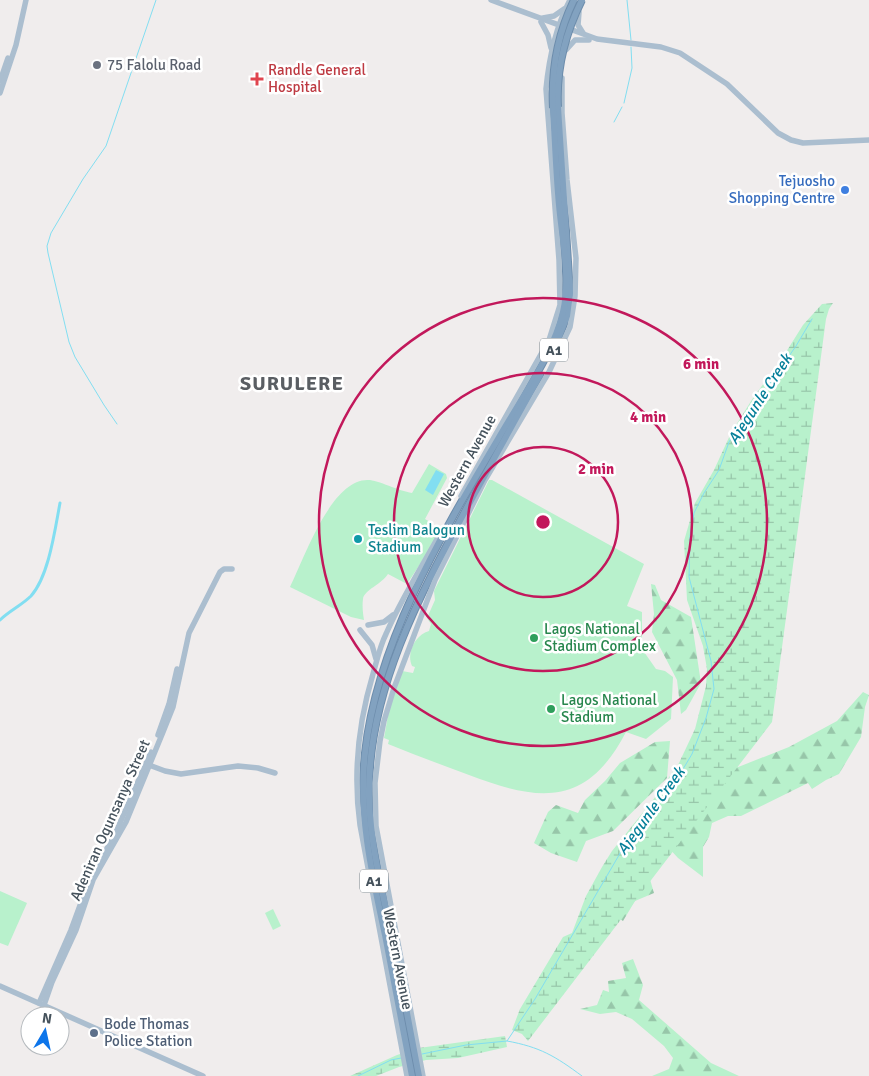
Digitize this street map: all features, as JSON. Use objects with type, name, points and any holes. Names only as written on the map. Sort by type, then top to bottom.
[{"type":"highway","name":"Western Avenue","points":[[419,1076],[413,1063],[410,1048],[409,1019],[379,906],[364,817],[364,754],[382,677],[408,608],[512,430],[554,348],[567,316],[570,283],[568,215],[553,71],[556,48],[574,0]]},
{"type":"highway","name":"Western Avenue","points":[[432,564],[455,512],[473,478],[540,366],[560,324],[566,286],[554,170],[556,108],[563,47],[571,22],[583,0]]},
{"type":"highway","points":[[554,170],[557,208]]},
{"type":"highway","points":[[565,180],[568,215]]},
{"type":"highway","points":[[492,466],[512,430]]},
{"type":"highway","points":[[455,512],[473,478]]},
{"type":"highway","name":"Western Avenue","points":[[395,971],[401,1026],[410,1048]]},
{"type":"highway","points":[[395,971],[405,992],[409,1019]]},
{"type":"highway","points":[[395,971],[394,998],[401,1026]]},
{"type":"highway","name":"Western Avenue","points":[[412,1076],[413,1063]]},
{"type":"main road","points":[[0,81],[12,44],[22,0]]},
{"type":"main road","points":[[0,93],[16,44],[26,0]]},
{"type":"main road","points":[[483,0],[591,39]]},
{"type":"main road","points":[[491,0],[558,27]]},
{"type":"main road","name":"Western Avenue","points":[[554,170],[549,140],[546,90],[551,50],[558,27],[570,0]]},
{"type":"main road","name":"Western Avenue","points":[[565,180],[561,98],[562,72],[571,31],[583,0]]},
{"type":"main road","points":[[534,17],[550,18],[566,8]]},
{"type":"main road","points":[[579,12],[579,28],[598,44],[671,50],[708,70],[738,93],[778,133],[788,139],[803,143],[869,140]]},
{"type":"main road","points":[[541,22],[548,35],[551,50]]},
{"type":"main road","points":[[566,50],[575,40],[591,39]]},
{"type":"main road","name":"Western Avenue","points":[[395,971],[374,805],[375,783],[384,721],[411,641],[436,580],[492,466]]},
{"type":"main road","name":"Western Avenue","points":[[395,971],[357,803],[357,759],[362,717],[384,638],[455,512]]},
{"type":"main road","name":"Adeniran Ogunsanya Street","points":[[67,944],[89,881],[125,813],[159,732],[169,704],[185,632],[217,571],[225,565]]},
{"type":"main road","name":"Adeniran Ogunsanya Street","points":[[42,1004],[94,880],[126,822],[173,707],[189,633],[220,572],[224,569],[232,569]]},
{"type":"main road","points":[[368,625],[388,620],[397,612]]},
{"type":"main road","points":[[360,630],[372,645],[376,662]]},
{"type":"main road","points":[[150,764],[165,771],[180,774],[238,766],[258,768],[274,773]]},
{"type":"main road","points":[[0,986],[46,1006]]},
{"type":"main road","points":[[27,997],[46,991],[52,1006]]},
{"type":"main road","points":[[70,1017],[202,1076]]},
{"type":"main road","name":"Western Avenue","points":[[410,1048],[413,1063],[423,1076]]},
{"type":"main road","name":"Western Avenue","points":[[407,1076],[413,1063]]},
{"type":"green space","points":[[833,303],[826,319],[772,722],[528,1041],[522,1034],[512,1030],[520,1009],[563,937],[572,933],[586,896],[612,851],[653,800],[679,763],[695,729],[706,686],[707,669],[703,646],[687,600],[684,541],[695,503],[714,470],[731,433],[803,325],[822,304]]},
{"type":"green space","points":[[429,464],[446,474],[447,478],[425,519],[430,522],[428,527],[441,532],[407,584],[388,574],[364,596],[364,620],[351,617],[290,587],[320,523],[342,492],[355,483],[368,480],[412,493]]},
{"type":"green space","name":"Lagos National Stadium Complex","points":[[489,480],[644,564],[627,606],[642,612],[642,649],[656,669],[665,671],[673,677],[671,719],[646,739],[626,732],[611,756],[595,774],[578,786],[560,792],[540,793],[495,784],[388,744],[389,740],[384,738],[389,710],[402,671],[413,673],[415,667],[412,666],[410,661],[411,650],[416,640],[429,631],[431,624],[427,618],[435,600],[434,591]]},
{"type":"green space","points":[[651,584],[655,585],[661,600],[691,617],[701,683],[686,710],[681,714],[677,680],[652,632],[654,614]]},
{"type":"green space","points":[[863,692],[869,695],[865,707],[861,737],[839,774],[812,789],[808,783],[741,816],[728,816],[712,823],[709,837],[703,847],[703,877],[678,858],[666,845],[647,869],[654,893],[635,901],[623,921],[602,907],[695,784],[789,747],[837,721]]},
{"type":"green space","points":[[670,741],[667,778],[613,831],[586,841],[577,862],[551,853],[534,843],[548,812],[556,805],[578,813],[585,800],[620,763],[655,742]]},
{"type":"green space","points":[[0,891],[27,903],[8,946],[0,943]]},
{"type":"green space","points":[[273,909],[281,926],[273,930],[265,913]]},
{"type":"green space","points":[[633,959],[643,985],[639,1000],[711,1063],[739,1076],[652,1076],[669,1069],[673,1058],[664,1046],[632,1019],[616,1012],[600,1014],[580,1009],[597,1005],[603,990],[609,992],[608,981],[626,978],[622,963]]},
{"type":"green space","points":[[505,1036],[507,1047],[458,1058],[426,1060],[399,1067],[376,1076],[350,1076],[397,1055],[419,1048]]},
{"type":"water","points":[[436,470],[444,474],[433,495],[425,490]]},
{"type":"waterway","points":[[117,424],[75,357],[69,342],[47,246],[51,233],[83,179],[106,146],[156,0]]},
{"type":"waterway","points":[[627,0],[631,40]]},
{"type":"waterway","points":[[624,103],[632,68],[631,47]]},
{"type":"waterway","points":[[614,122],[622,107]]},
{"type":"waterway","name":"Ajegunle Creek","points":[[422,1054],[466,1045],[507,1041],[535,999],[629,838],[670,791],[692,754],[706,718],[714,689],[711,661],[689,577],[690,536],[694,513],[719,470],[729,442],[743,419],[796,346],[812,319]]},
{"type":"waterway","points":[[0,620],[31,596],[37,587],[47,565],[60,503]]},
{"type":"waterway","points":[[507,1041],[529,1046],[547,1053],[582,1076]]},
{"type":"waterway","name":"Ajegunle Creek","points":[[358,1076],[391,1060],[401,1058]]},
{"type":"place","name":"75 Falolu Road","points":[[97,65]]},
{"type":"place","name":"Randle General Hospital","points":[[257,79]]},
{"type":"place","name":"Tejuosho Shopping Centre","points":[[845,190]]},
{"type":"place","name":"Teslim Balogun Stadium","points":[[358,539]]},
{"type":"place","name":"Lagos National Stadium Complex","points":[[534,638]]},
{"type":"place","name":"Lagos National Stadium","points":[[551,709]]},
{"type":"place","name":"Bode Thomas Police Station","points":[[94,1033]]},
{"type":"district","name":"SURULERE","points":[[292,383]]}]
